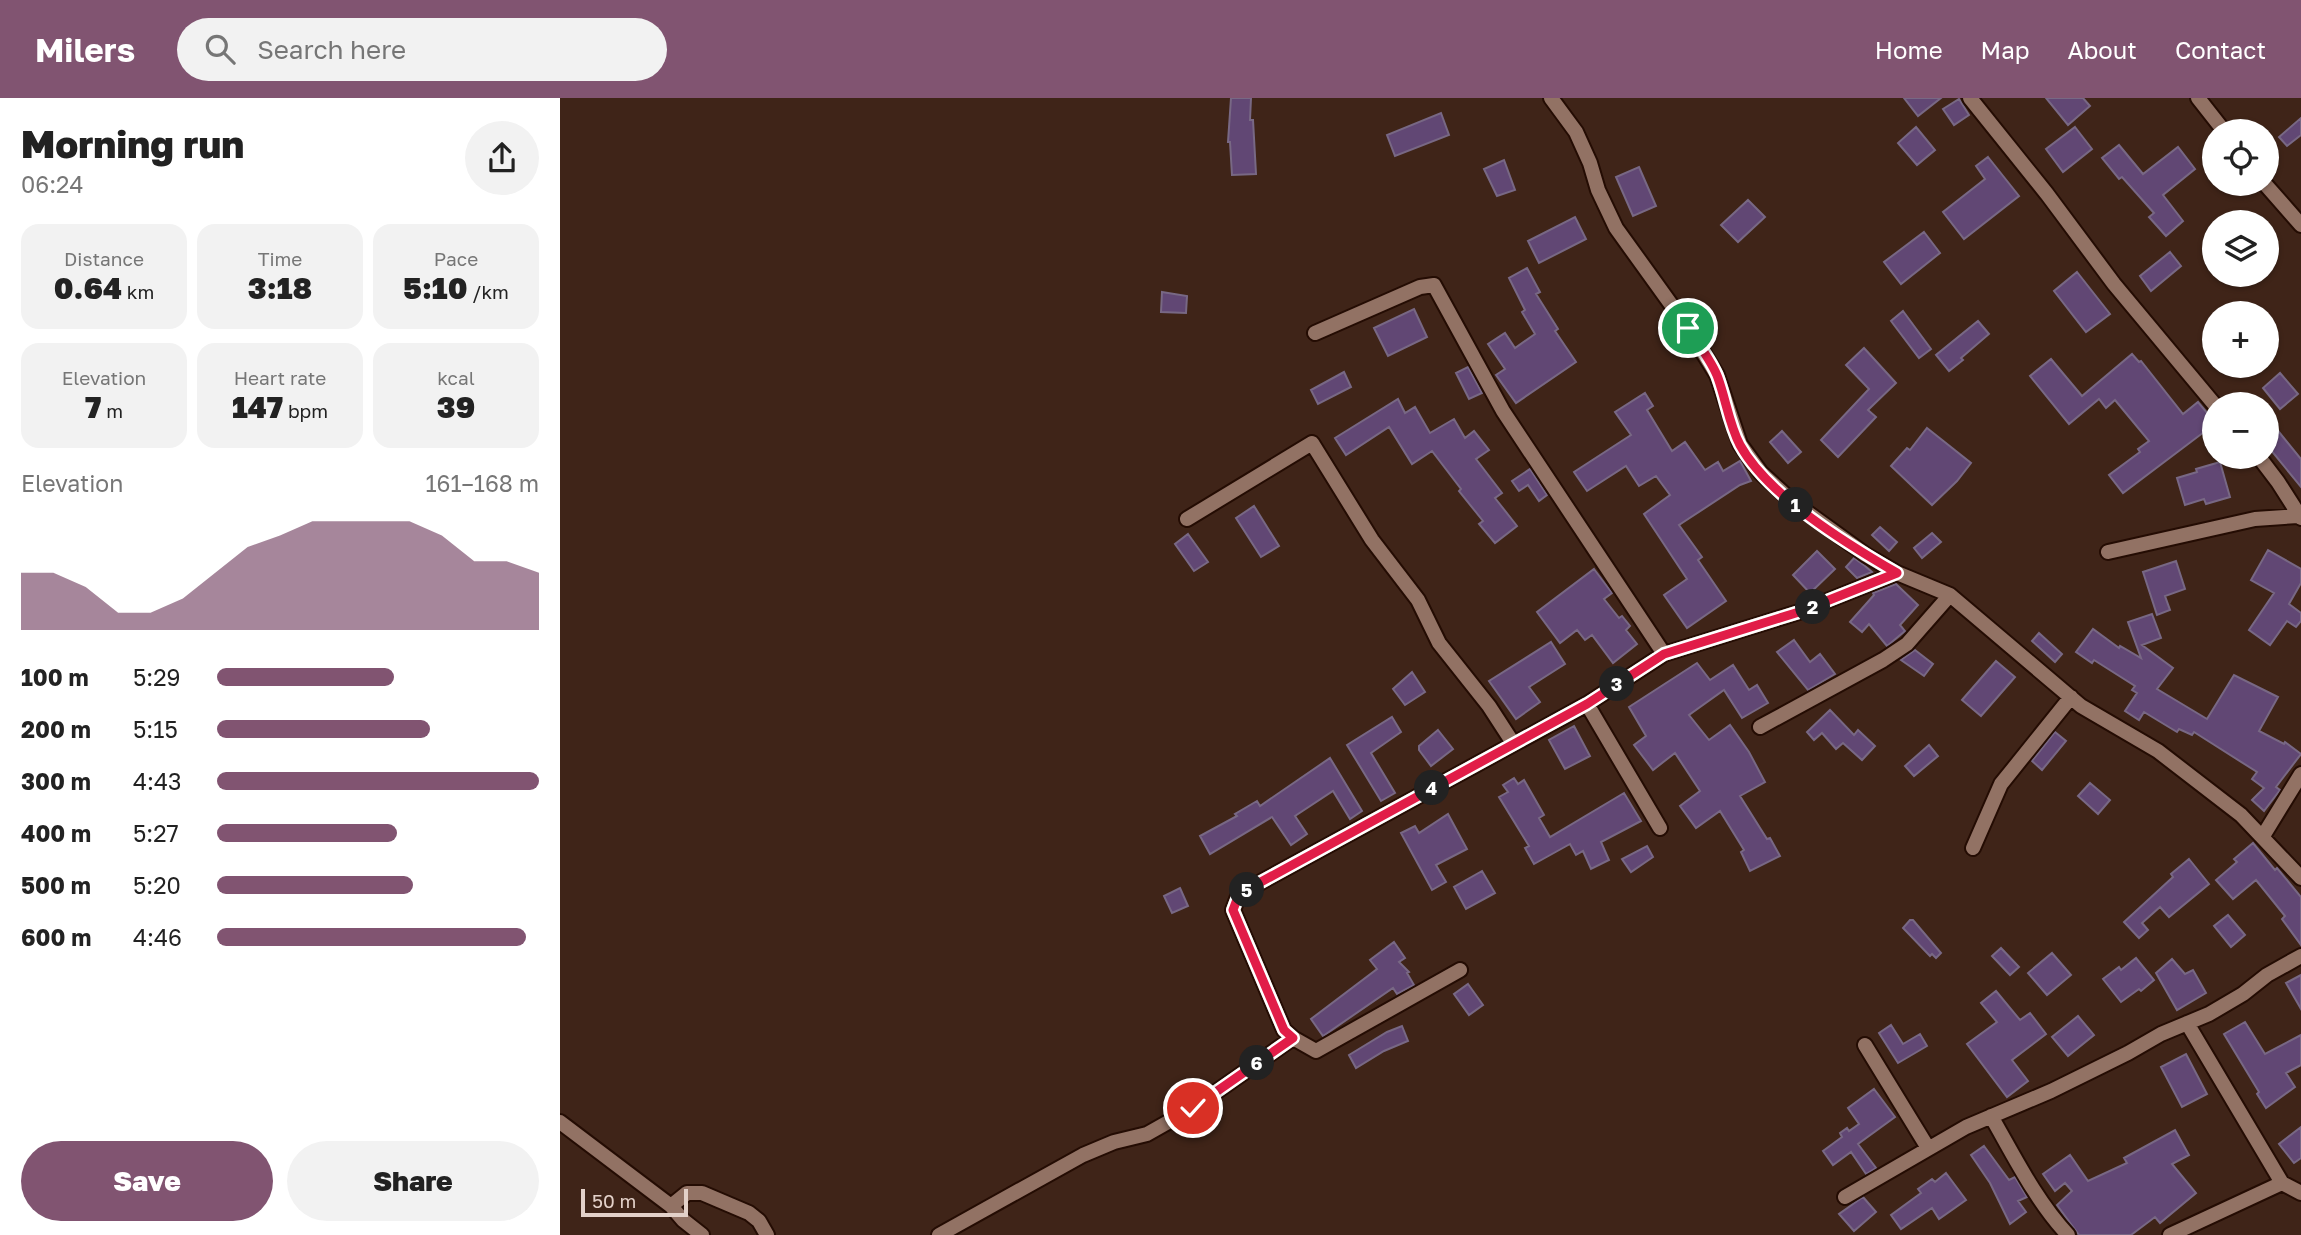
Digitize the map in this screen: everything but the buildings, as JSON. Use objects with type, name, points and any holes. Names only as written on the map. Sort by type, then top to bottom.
[{"type":"street","points":[[1551,98],[1576,132],[1616,228],[1688,328],[1717,375],[1740,444],[1761,473],[1794,503],[1866,555],[1897,573],[1950,595],[2081,706],[2158,751],[2216,794],[2263,836],[2296,860],[2301,878]]},
{"type":"street","points":[[1970,98],[2047,194],[2114,284],[2204,392]]},
{"type":"street","points":[[2198,98],[2215,119]]},
{"type":"street","points":[[2276,196],[2301,225]]},
{"type":"street","points":[[1315,333],[1420,286],[1434,285],[1503,411],[1664,654]]},
{"type":"street","points":[[1187,519],[1312,443],[1372,540],[1418,600],[1439,643],[1489,706],[1513,743]]},
{"type":"street","points":[[2108,552],[2255,519],[2299,517],[2268,469]]},
{"type":"street","points":[[1460,970],[1316,1051],[1284,1030],[1233,910],[1239,894],[1587,704],[1664,654],[1799,612],[1897,573]]},
{"type":"street","points":[[1760,727],[1884,660],[1907,644],[1950,595]]},
{"type":"street","points":[[1973,848],[2001,783],[2071,697]]},
{"type":"street","points":[[1587,704],[1660,828]]},
{"type":"street","points":[[2263,836],[2301,774]]},
{"type":"street","points":[[1845,1197],[1991,1116],[2051,1091],[2221,1007],[2267,975],[2301,956]]},
{"type":"street","points":[[2186,1023],[2283,1183],[2301,1193]]},
{"type":"street","points":[[939,1235],[1083,1155],[1114,1142],[1147,1134],[1193,1108],[1293,1038]]},
{"type":"street","points":[[1865,1045],[1928,1149]]},
{"type":"street","points":[[1991,1116],[2055,1222],[2068,1235]]},
{"type":"street","points":[[560,1122],[671,1206],[682,1220],[702,1235]]},
{"type":"street","points":[[2171,1235],[2283,1183]]},
{"type":"street","points":[[671,1206],[687,1193],[702,1193],[749,1213],[759,1221],[767,1235]]},
{"type":"route","points":[[1193,1108],[1293,1038],[1284,1030],[1239,928],[1233,910],[1239,894],[1587,704],[1664,654],[1799,612],[1897,573],[1835,534],[1794,503],[1761,473],[1740,444],[1717,375],[1688,328]]}]
